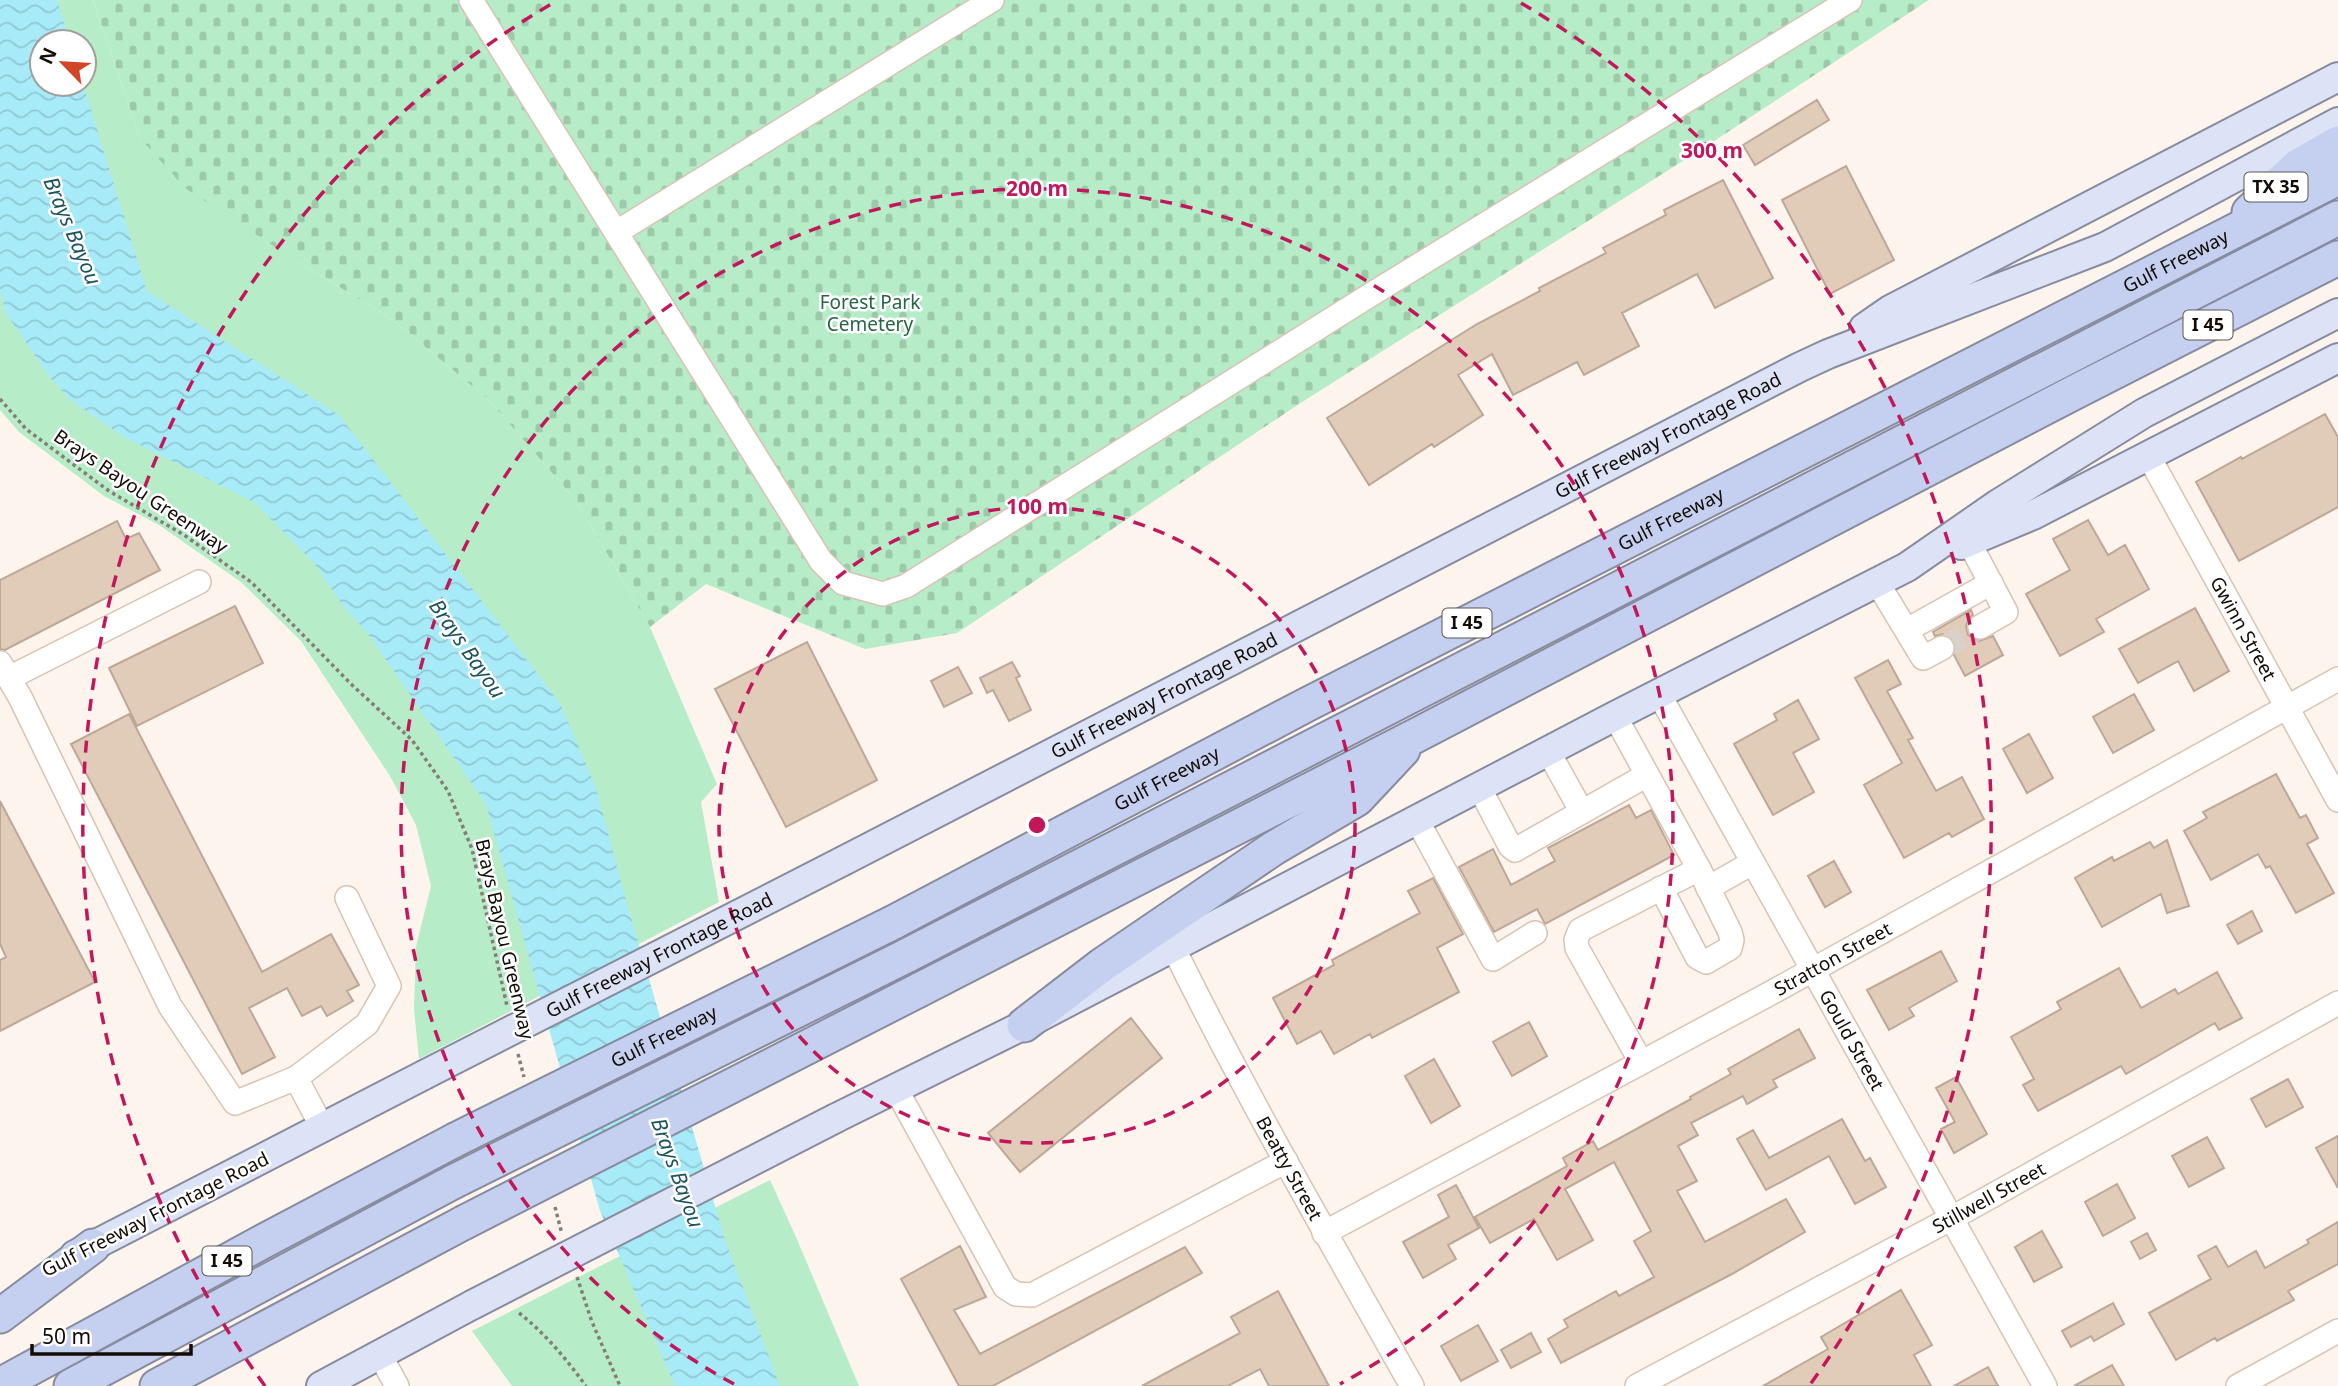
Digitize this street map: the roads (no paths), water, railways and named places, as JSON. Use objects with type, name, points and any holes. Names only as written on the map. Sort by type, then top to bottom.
[{"type":"highway","name":"TX 35","points":[[2220,240],[2298,166],[2338,143]]},
{"type":"highway","name":"Gulf Freeway","points":[[0,1385],[455,1140],[894,922],[1308,704],[2338,178]]},
{"type":"highway","name":"Gulf Freeway","points":[[71,1386],[453,1182],[906,956],[2338,218]]},
{"type":"highway","name":"I 45","points":[[157,1386],[463,1223],[1417,735],[2338,258]]},
{"type":"highway","points":[[1024,1025],[1102,965],[1274,848],[1357,799],[1417,735]]},
{"type":"highway","points":[[0,1316],[93,1246]]},
{"type":"main road","points":[[1828,354],[1890,310],[2338,77]]},
{"type":"main road","name":"Gulf Freeway Frontage Road","points":[[0,1294],[1828,354],[2105,247],[2338,122]]},
{"type":"main road","points":[[1907,567],[1998,504],[2144,413],[2338,313]]},
{"type":"main road","points":[[328,1384],[472,1305],[836,1118],[1024,1025],[1877,582],[2033,514],[2338,358]]},
{"type":"street","points":[[471,0],[821,561],[843,583],[883,594],[906,586],[1850,0]]},
{"type":"street","points":[[617,232],[992,0]]},
{"type":"street","name":"Gwinn Street","points":[[2148,455],[2338,800]]},
{"type":"street","points":[[1969,542],[2006,612],[1980,627]]},
{"type":"street","points":[[198,582],[4,670],[170,1006],[235,1103],[296,1078],[367,1024],[389,986],[347,898]]},
{"type":"street","points":[[1877,582],[1923,659],[1942,648]]},
{"type":"street","points":[[1907,630],[1991,583]]},
{"type":"street","name":"Stratton Street","points":[[1324,1233],[1813,969],[2338,679]]},
{"type":"street","name":"Gould Street","points":[[1659,694],[2045,1386]]},
{"type":"street","points":[[1615,716],[1704,879],[1732,940],[1730,947],[1706,962],[1696,957],[1661,888]]},
{"type":"street","points":[[1548,751],[1582,813]]},
{"type":"street","points":[[1479,787],[1510,846],[1516,850],[1647,775]]},
{"type":"street","points":[[1417,820],[1493,959],[1535,933]]},
{"type":"street","points":[[1641,1062],[1577,948],[1576,940],[1580,930],[1661,888],[1704,879],[1752,863]]},
{"type":"street","name":"Beatty Street","points":[[1174,947],[1218,1038],[1324,1233],[1412,1386]]},
{"type":"street","name":"Stillwell Street","points":[[1637,1386],[1952,1218],[2338,1003]]},
{"type":"street","points":[[296,1078],[322,1127]]},
{"type":"street","points":[[896,1089],[1005,1287],[1016,1294],[1032,1295],[1286,1161]]},
{"type":"street","points":[[2238,1386],[2338,1331]]},
{"type":"street","points":[[380,1355],[397,1386]]},
{"type":"water","name":"Brays Bayou","points":[[0,0],[57,0],[66,28],[28,28],[28,98],[87,98],[147,291],[339,415],[560,703],[596,788],[724,1237],[780,1386],[675,1386],[600,1211],[486,804],[368,634],[344,607],[314,563],[254,502],[124,437],[69,399],[46,372],[6,313],[0,290]]},
{"type":"tunnel","points":[[1942,648],[1980,627]]},
{"type":"park label","name":"Forest Park Cemetery","points":[[870,313]]}]
